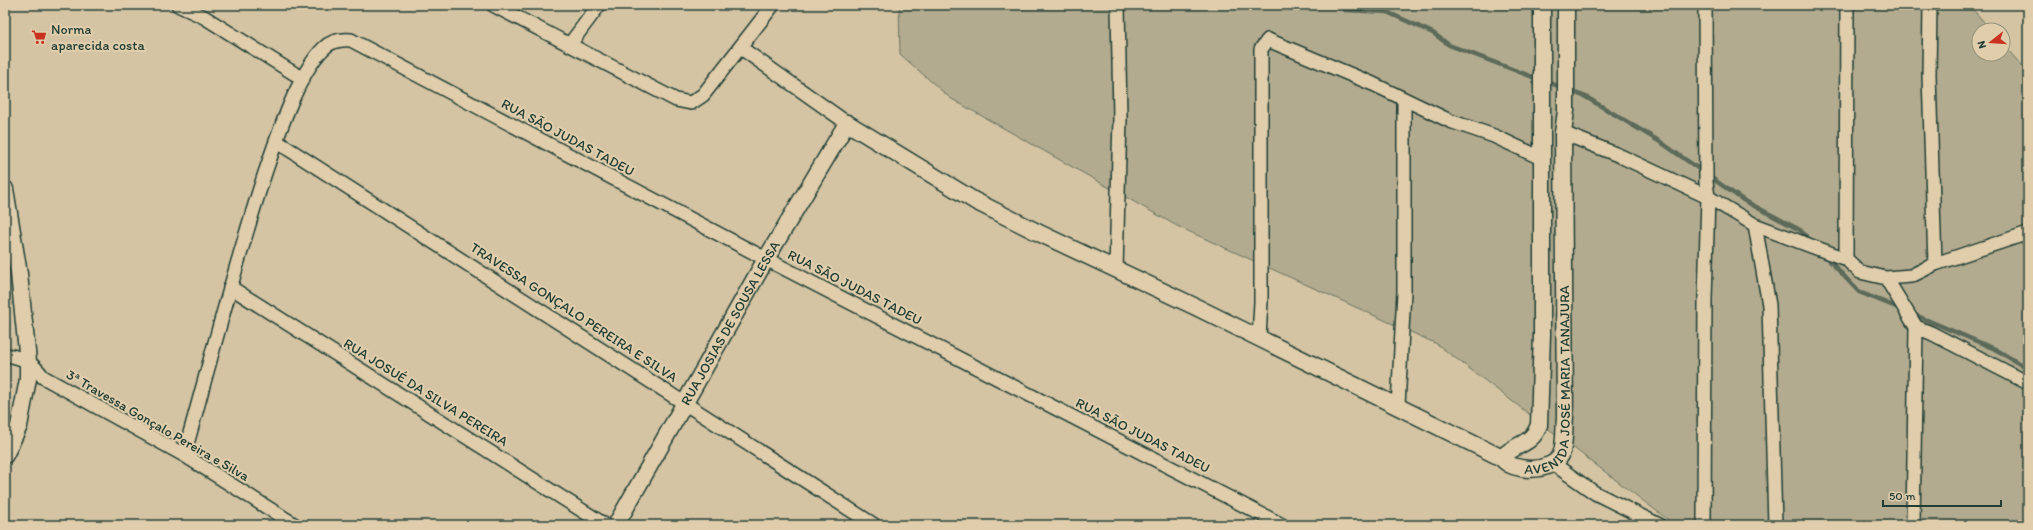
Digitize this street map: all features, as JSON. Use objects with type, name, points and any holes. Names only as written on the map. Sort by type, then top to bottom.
[{"type":"street","points":[[492,5],[676,100],[691,103],[703,95],[773,5]]},
{"type":"street","points":[[570,44],[599,5]]},
{"type":"street","points":[[1116,270],[1120,118],[1118,5]]},
{"type":"street","name":"AVENIDA JOSÉ MARIA TANAJURA","points":[[1542,5],[1542,334],[1539,424],[1531,439],[1509,451],[1502,458],[1506,462],[1520,468],[1541,468],[1552,463],[1561,454],[1565,417],[1563,133],[1566,111],[1566,5]]},
{"type":"street","points":[[1704,525],[1705,299],[1708,197],[1706,182],[1705,5]]},
{"type":"street","points":[[1846,259],[1847,5]]},
{"type":"street","points":[[1930,5],[1929,75],[1935,264]]},
{"type":"street","points":[[183,6],[302,79],[276,141],[230,287],[184,455]]},
{"type":"street","name":"RUA SÃO JUDAS TADEU","points":[[302,79],[314,59],[324,48],[341,39],[352,40],[766,260],[1282,525]]},
{"type":"street","points":[[1259,338],[1261,302],[1261,49],[1268,40],[1450,120],[1494,136],[1541,158]]},
{"type":"street","points":[[741,48],[847,123],[975,201],[1259,338],[1502,458]]},
{"type":"street","points":[[1398,406],[1404,292],[1404,99]]},
{"type":"street","name":"RUA JOSIAS DE SOUSA LESSA","points":[[616,525],[766,260],[847,123]]},
{"type":"street","points":[[1563,133],[1708,197],[1755,225],[1846,259],[1860,272],[1886,278],[1911,276],[1935,264],[2028,233]]},
{"type":"street","name":"TRAVESSA GONÇALO PEREIRA E SILVA","points":[[276,141],[874,525]]},
{"type":"street","points":[[5,189],[19,274],[28,361],[28,378],[19,426],[5,455]]},
{"type":"street","points":[[1755,225],[1769,305],[1775,525]]},
{"type":"street","points":[[1886,278],[1916,327],[1913,525]]},
{"type":"street","name":"RUA JOSUÉ DA SILVA PEREIRA","points":[[230,287],[605,525]]},
{"type":"street","points":[[1916,327],[1931,333],[2028,383]]},
{"type":"street","points":[[1542,334],[1564,334]]},
{"type":"street","points":[[5,355],[28,361]]},
{"type":"street","name":"3ª Travessa Gonçalo Pereira e Silva","points":[[28,361],[43,377],[184,455],[295,525]]},
{"type":"street","points":[[1552,463],[1595,493],[1659,525]]},
{"type":"shaded area","points":[[899,5],[1969,5],[1984,22],[1971,22],[1971,62],[2011,62],[2011,53],[2028,73],[2028,525],[1675,525],[1437,344],[1177,226],[950,98],[900,54]]},
{"type":"waterway","points":[[1342,5],[1345,10],[1387,12],[1433,33],[1449,45],[1538,79]]},
{"type":"waterway","points":[[1545,81],[1563,88]]},
{"type":"waterway","points":[[1570,91],[1586,97],[1662,143],[1743,200],[1800,230],[1812,242]]},
{"type":"waterway","points":[[1825,256],[1859,292],[1901,309]]},
{"type":"waterway","points":[[1913,314],[1995,349],[2028,369]]},
{"type":"place","name":"Norma aparecida costa","points":[[39,37]]}]
